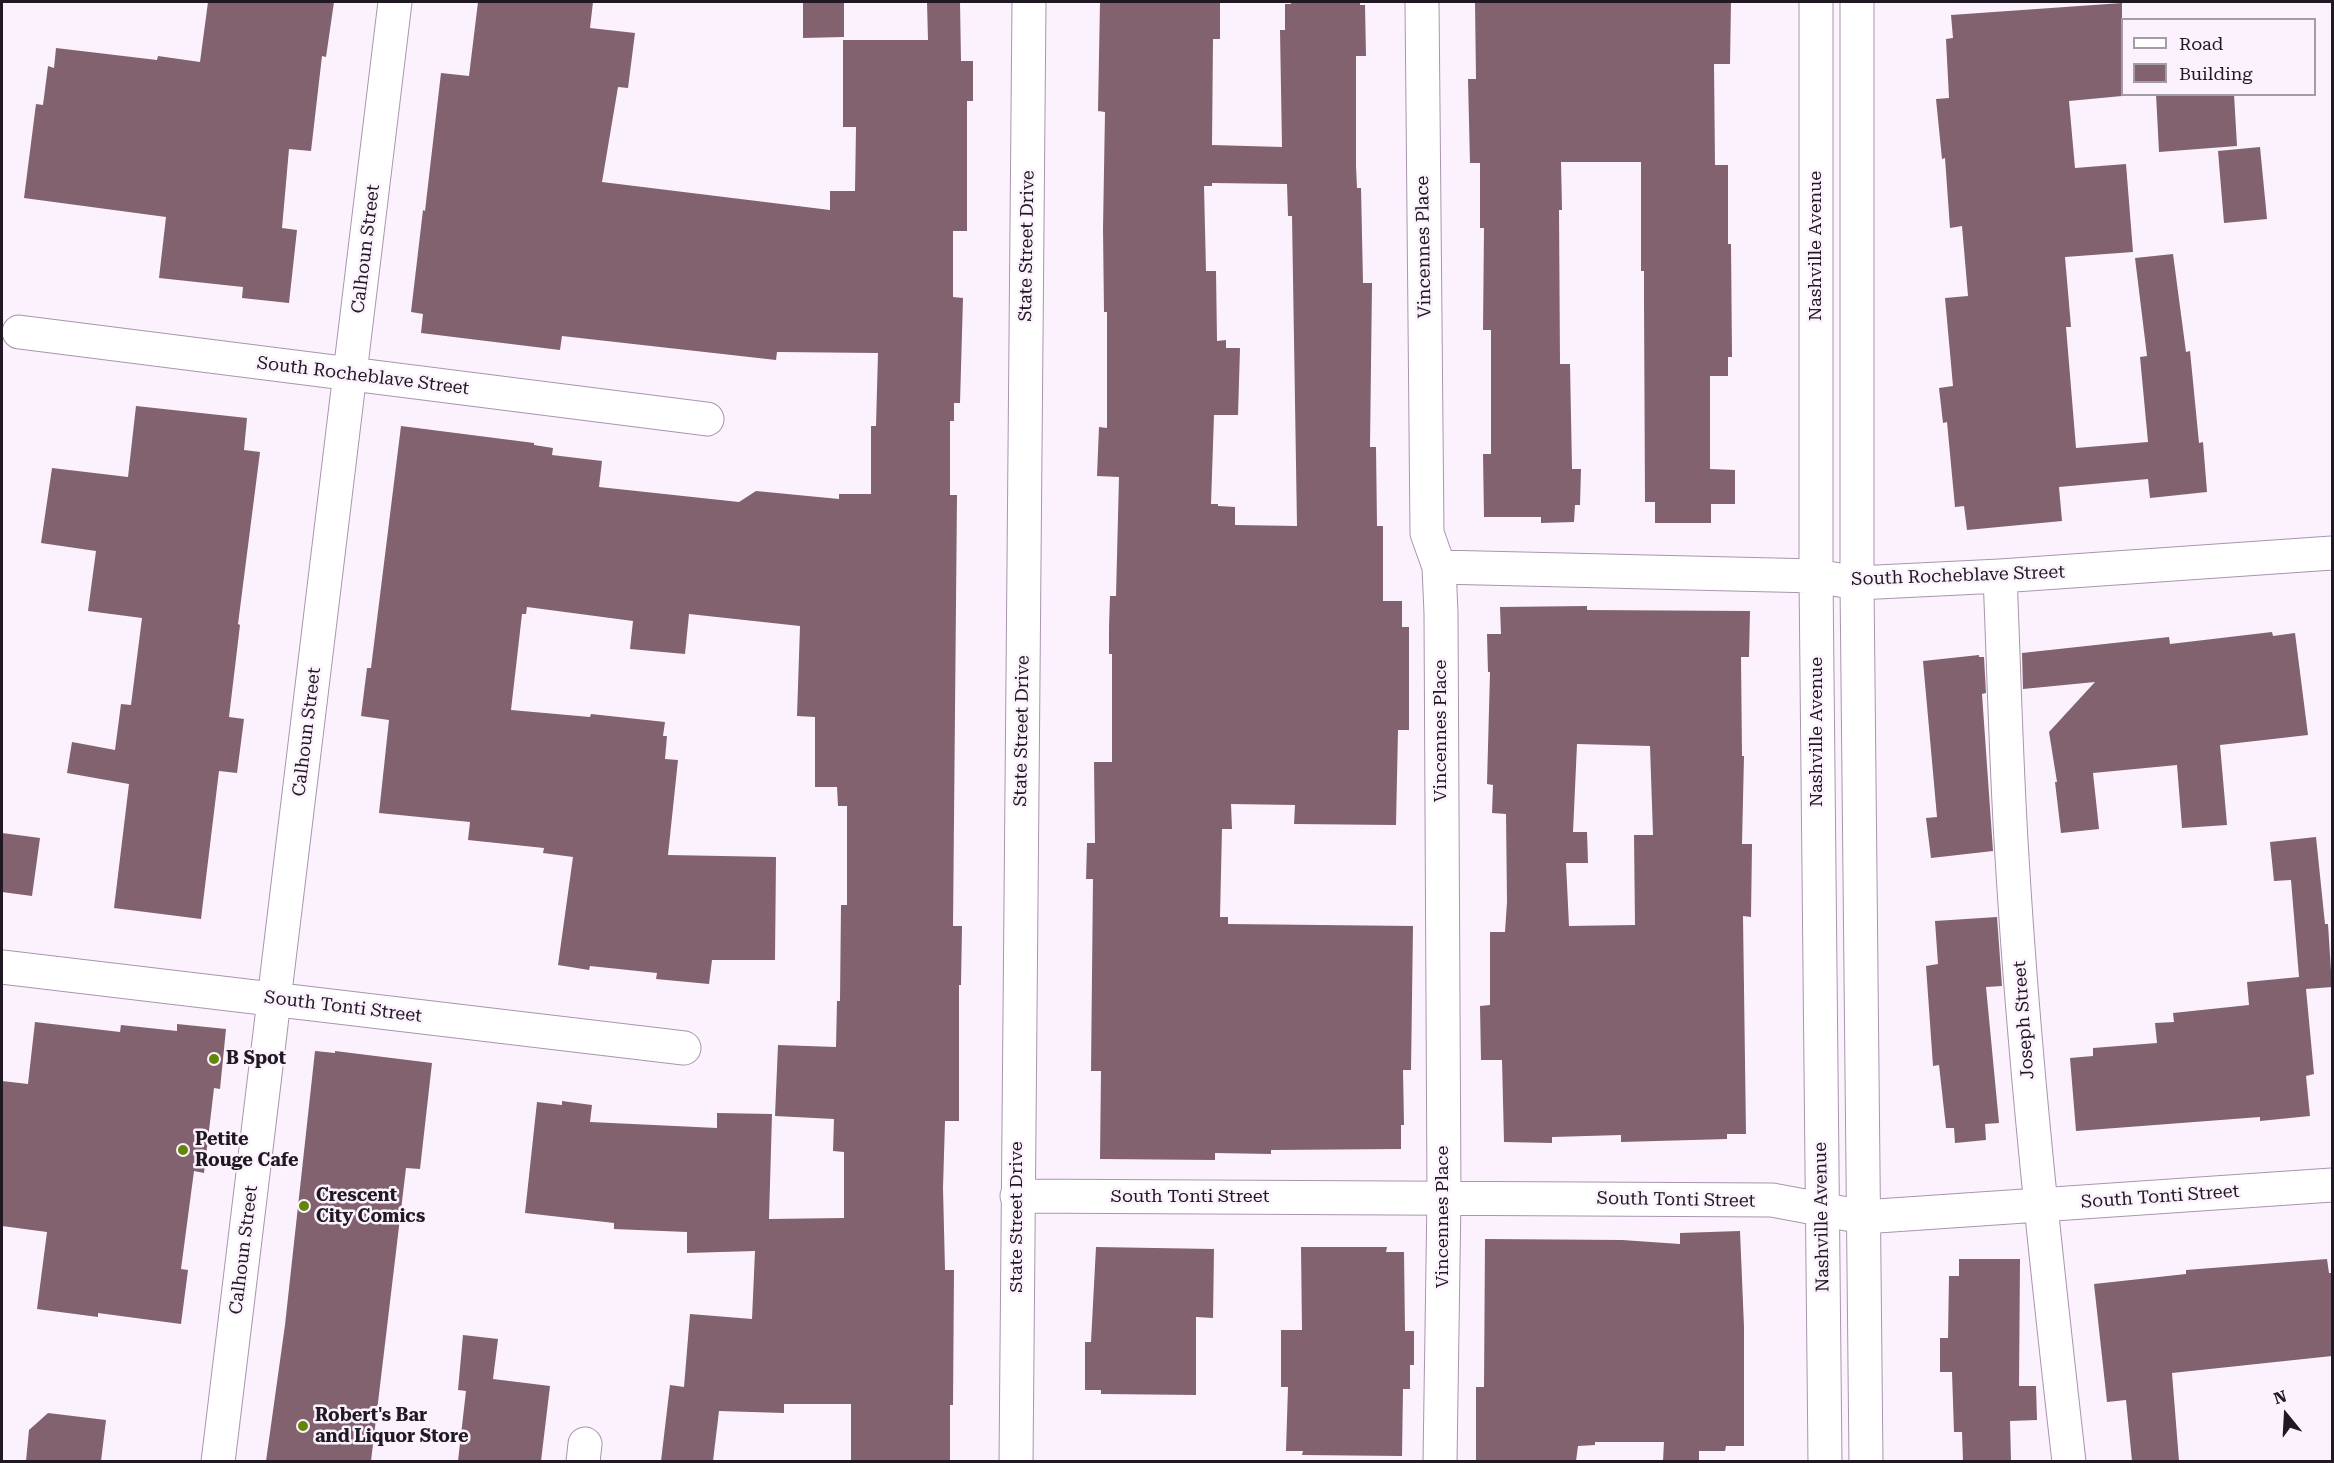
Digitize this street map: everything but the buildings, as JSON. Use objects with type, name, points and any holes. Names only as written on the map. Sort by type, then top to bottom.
[{"type":"street","name":"Calhoun Street","points":[[218,1461],[395,2]]},
{"type":"street","name":"State Street Drive","points":[[1016,1461],[1029,2]]},
{"type":"street","name":"Vincennes Place","points":[[1422,2],[1427,533],[1439,567],[1444,1197],[1440,1461]]},
{"type":"street","name":"Nashville Avenue","points":[[1816,2],[1816,576],[1825,1461]]},
{"type":"street","points":[[1857,2],[1857,584],[1866,1461]]},
{"type":"street","name":"South Rocheblave Street","points":[[19,332],[707,419]]},
{"type":"street","name":"South Rocheblave Street","points":[[1439,567],[1816,576],[1857,584],[2332,553]]},
{"type":"street","name":"Joseph Street","points":[[2000,576],[2012,856],[2040,1206],[2069,1461]]},
{"type":"street","name":"South Tonti Street","points":[[2,967],[684,1048]]},
{"type":"street","name":"South Tonti Street","points":[[1017,1196],[1772,1200],[1863,1217],[2332,1185]]},
{"type":"place","name":"B Spot","points":[[214,1059]]},
{"type":"place","name":"Petite Rouge Cafe","points":[[183,1150]]},
{"type":"place","name":"Crescent City Comics","points":[[304,1206]]},
{"type":"place","name":"Robert's Bar and Liquor Store","points":[[303,1426]]}]
